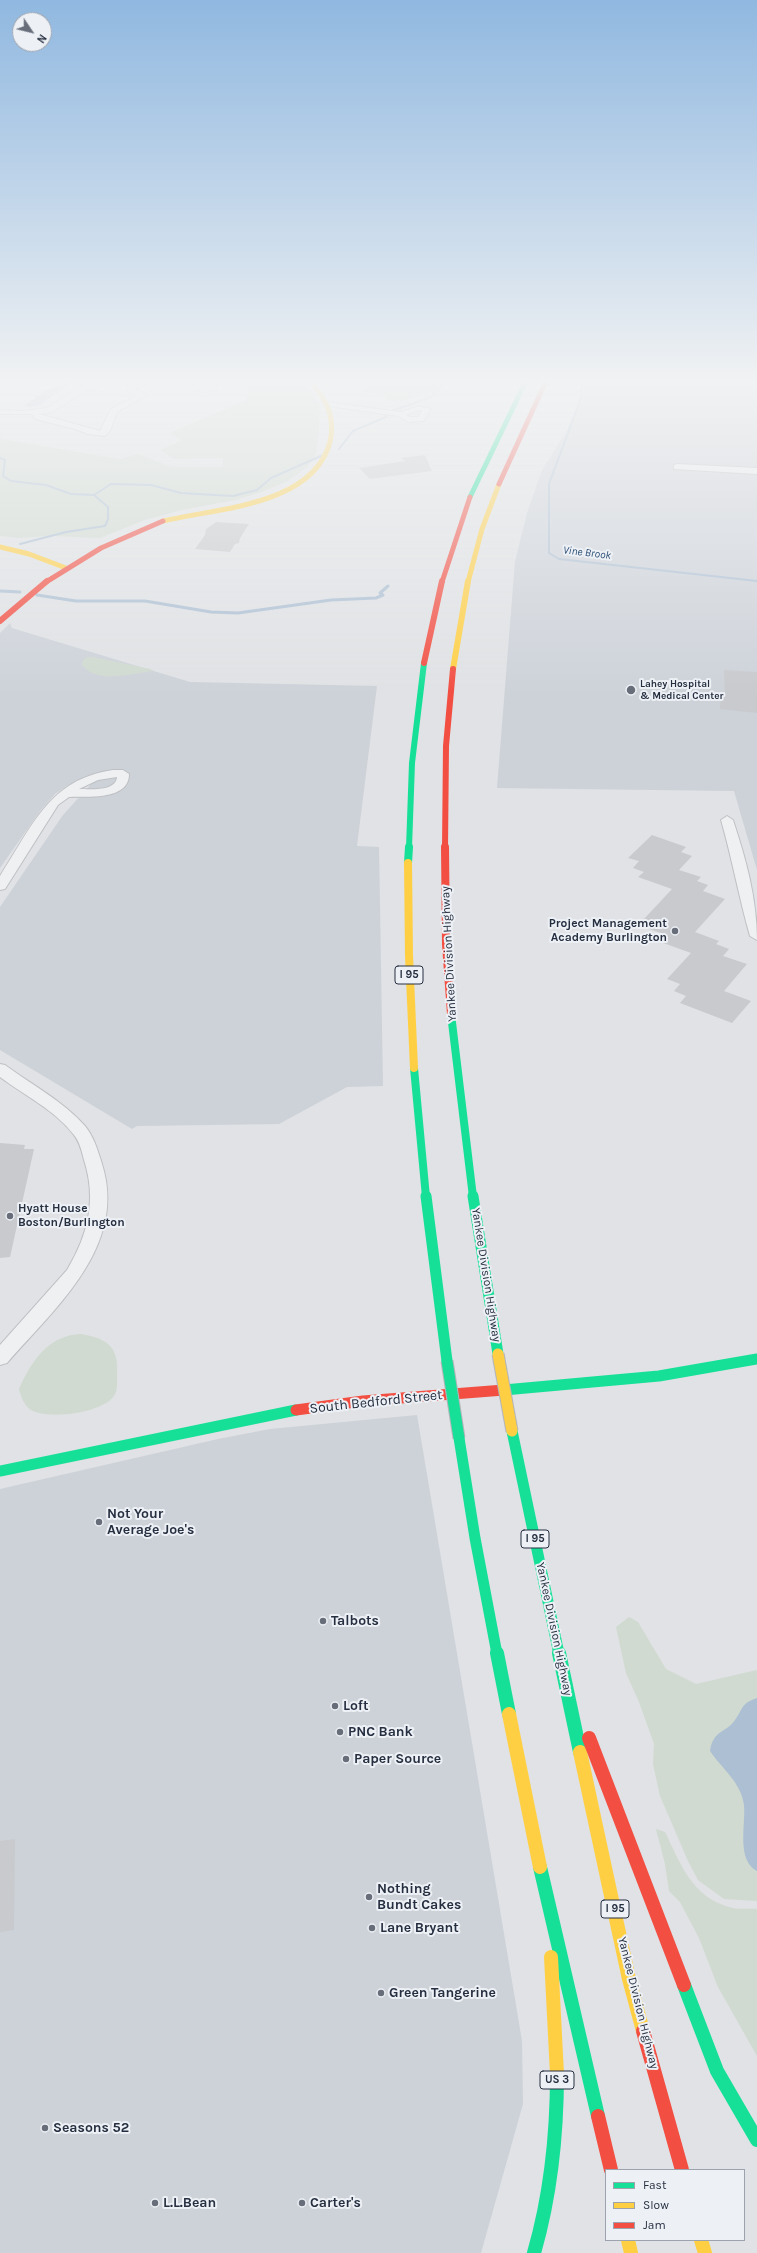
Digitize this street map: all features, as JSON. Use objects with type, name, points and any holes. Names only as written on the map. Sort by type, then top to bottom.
[{"type":"main road","points":[[0,621],[29,592],[66,568],[151,524],[250,503],[279,493],[295,484]]},
{"type":"main road","name":"I 95","points":[[475,484],[451,550],[423,661],[411,768],[408,867],[411,1026],[420,1134],[447,1361],[474,1538],[530,1823],[611,2169]]},
{"type":"main road","name":"Yankee Division Highway","points":[[500,484],[474,556],[458,631],[449,695],[445,766],[447,962],[457,1074],[474,1204],[512,1431],[630,1979],[682,2169]]},
{"type":"main road","points":[[0,547],[38,557],[66,568]]},
{"type":"main road","name":"South Bedford Street","points":[[0,1471],[235,1420],[276,1413],[363,1401],[632,1378],[705,1369],[757,1359]]},
{"type":"main road","points":[[558,1646],[609,1792],[639,1863],[678,1973],[717,2071],[757,2140]]},
{"type":"main road","name":"US 3","points":[[534,2253],[547,2208],[558,2136],[549,1904]]},
{"type":"main road","points":[[628,2241],[631,2253]]},
{"type":"main road","points":[[702,2241],[705,2253]]},
{"type":"street","points":[[0,886],[49,808],[65,793]]},
{"type":"street","points":[[726,820],[739,859],[747,904],[757,936]]},
{"type":"street","points":[[0,1070],[64,1116],[80,1132],[94,1162],[101,1196],[95,1231],[81,1262],[72,1275],[0,1358]]},
{"type":"shaded area","points":[[0,484],[281,484],[236,500],[182,510],[145,520],[100,538],[52,536],[20,538],[0,536]]},
{"type":"shaded area","name":"Lahey Hospital & Medical Center","points":[[537,484],[757,484],[757,870],[734,791],[497,788],[515,561],[527,513]]},
{"type":"shaded area","points":[[10,623],[12,628],[190,682],[377,686],[357,846],[379,847],[383,1086],[347,1087],[279,1124],[137,1126],[132,1129],[0,1050],[0,907],[63,815],[93,782],[116,777],[91,776],[67,786],[55,794],[40,811],[0,868],[0,633]]},
{"type":"shaded area","points":[[86,657],[93,657],[154,671],[116,676],[97,675],[82,665],[82,662]]},
{"type":"shaded area","points":[[81,1334],[91,1336],[105,1342],[114,1352],[117,1367],[117,1387],[115,1395],[107,1403],[86,1411],[49,1414],[31,1410],[23,1401],[19,1389],[29,1369],[42,1352],[50,1345],[59,1339]]},
{"type":"shaded area","points":[[417,1415],[522,2041],[523,2104],[481,2253],[0,2253],[0,1489],[218,1439],[270,1429]]},
{"type":"shaded area","points":[[629,1617],[638,1622],[666,1669],[696,1684],[757,1670],[757,1901],[724,1899],[698,1880],[688,1861],[660,1796],[653,1764],[654,1744],[639,1702],[626,1673],[616,1627]]},
{"type":"shaded area","points":[[656,1829],[665,1832],[682,1867],[696,1887],[706,1895],[716,1902],[732,1908],[757,1909],[757,2056],[718,1987],[699,1938],[680,1902],[669,1891],[665,1864]]},
{"type":"water","points":[[757,1698],[757,1871],[750,1866],[746,1859],[744,1850],[744,1805],[739,1789],[710,1751],[717,1735],[731,1724],[745,1704]]},
{"type":"building","points":[[216,522],[249,524],[240,538],[239,543],[235,544],[230,552],[195,549],[205,535],[206,529]]},
{"type":"building","points":[[724,670],[757,672],[757,713],[720,709],[721,694],[725,694]]},
{"type":"building","name":"Project Management Academy Burlington","points":[[652,835],[686,847],[681,852],[692,856],[679,870],[701,877],[697,881],[708,885],[703,891],[725,899],[695,932],[719,941],[716,944],[729,949],[723,956],[747,964],[724,991],[751,1001],[732,1023],[680,1003],[686,996],[674,991],[680,984],[667,979],[691,953],[655,940],[661,933],[649,929],[656,923],[644,919],[672,889],[638,877],[644,872],[633,868],[639,861],[628,858]]},
{"type":"building","name":"Hyatt House Boston/Burlington","points":[[0,1143],[25,1145],[24,1149],[34,1149],[10,1257],[0,1258]]},
{"type":"building","points":[[15,1839],[14,1930],[0,1932],[0,1841]]},
{"type":"waterway","points":[[38,484],[46,485],[71,494],[94,495]]},
{"type":"waterway","points":[[94,495],[111,484]]},
{"type":"waterway","points":[[117,484],[151,485],[181,493],[233,496],[257,490],[264,484]]},
{"type":"waterway","name":"Vine Brook","points":[[549,484],[549,553],[559,559],[757,581]]},
{"type":"waterway","points":[[20,544],[66,532],[105,526],[108,519],[108,507],[94,495]]},
{"type":"waterway","points":[[37,595],[76,601],[145,601],[211,612],[238,613],[331,600],[376,598],[383,595],[380,593],[388,586]]},
{"type":"waterway","points":[[0,591],[20,592]]},
{"type":"traffic: fast","points":[[470,497],[476,484]]},
{"type":"traffic: fast","points":[[408,863],[412,763],[424,663]]},
{"type":"traffic: fast","points":[[451,1014],[467,1158],[498,1354]]},
{"type":"traffic: fast","points":[[414,1068],[425,1188],[447,1361]]},
{"type":"traffic: fast","points":[[504,1390],[659,1376],[757,1359]]},
{"type":"traffic: fast","points":[[447,1361],[459,1438]]},
{"type":"traffic: fast","points":[[0,1471],[226,1423],[296,1410]]},
{"type":"traffic: fast","points":[[512,1431],[580,1752]]},
{"type":"traffic: fast","points":[[459,1438],[475,1538],[509,1714]]},
{"type":"traffic: fast","points":[[540,1867],[598,2116]]},
{"type":"traffic: fast","points":[[684,1985],[717,2071],[757,2140]]},
{"type":"traffic: fast","points":[[534,2253],[546,2208],[553,2165],[557,2074]]},
{"type":"traffic: slow","points":[[163,521],[271,497],[297,484]]},
{"type":"traffic: slow","points":[[453,669],[464,598],[482,529],[499,484]]},
{"type":"traffic: slow","points":[[0,547],[29,554],[66,568]]},
{"type":"traffic: slow","points":[[408,863],[409,956],[414,1068]]},
{"type":"traffic: slow","points":[[498,1354],[512,1431]]},
{"type":"traffic: slow","points":[[509,1714],[540,1867]]},
{"type":"traffic: slow","points":[[580,1752],[629,1979],[643,2031]]},
{"type":"traffic: slow","points":[[551,1957],[557,2074]]},
{"type":"traffic: slow","points":[[628,2241],[631,2253]]},
{"type":"traffic: slow","points":[[701,2241],[705,2253]]},
{"type":"traffic: jam","points":[[424,663],[443,579],[455,537],[470,497]]},
{"type":"traffic: jam","points":[[0,621],[27,596],[55,575],[118,540],[163,521]]},
{"type":"traffic: jam","points":[[451,1014],[446,944],[445,772],[453,669]]},
{"type":"traffic: jam","points":[[296,1410],[363,1401],[504,1390]]},
{"type":"traffic: jam","points":[[589,1738],[684,1985]]},
{"type":"traffic: jam","points":[[643,2031],[682,2169]]},
{"type":"traffic: jam","points":[[598,2116],[611,2169]]},
{"type":"place","name":"Lahey Hospital & Medical Center","points":[[631,690]]},
{"type":"place","name":"Project Management Academy Burlington","points":[[675,931]]},
{"type":"place","name":"Hyatt House Boston/Burlington","points":[[10,1216]]},
{"type":"place","name":"Not Your Average Joe's","points":[[99,1522]]},
{"type":"place","name":"Talbots","points":[[323,1621]]},
{"type":"place","name":"Loft","points":[[335,1706]]},
{"type":"place","name":"PNC Bank","points":[[340,1732]]},
{"type":"place","name":"Paper Source","points":[[346,1759]]},
{"type":"place","name":"Nothing Bundt Cakes","points":[[369,1897]]},
{"type":"place","name":"Lane Bryant","points":[[372,1928]]},
{"type":"place","name":"Green Tangerine","points":[[381,1993]]},
{"type":"place","name":"Seasons 52","points":[[45,2128]]},
{"type":"place","name":"L.L.Bean","points":[[155,2203]]},
{"type":"place","name":"Carter's","points":[[302,2203]]}]
